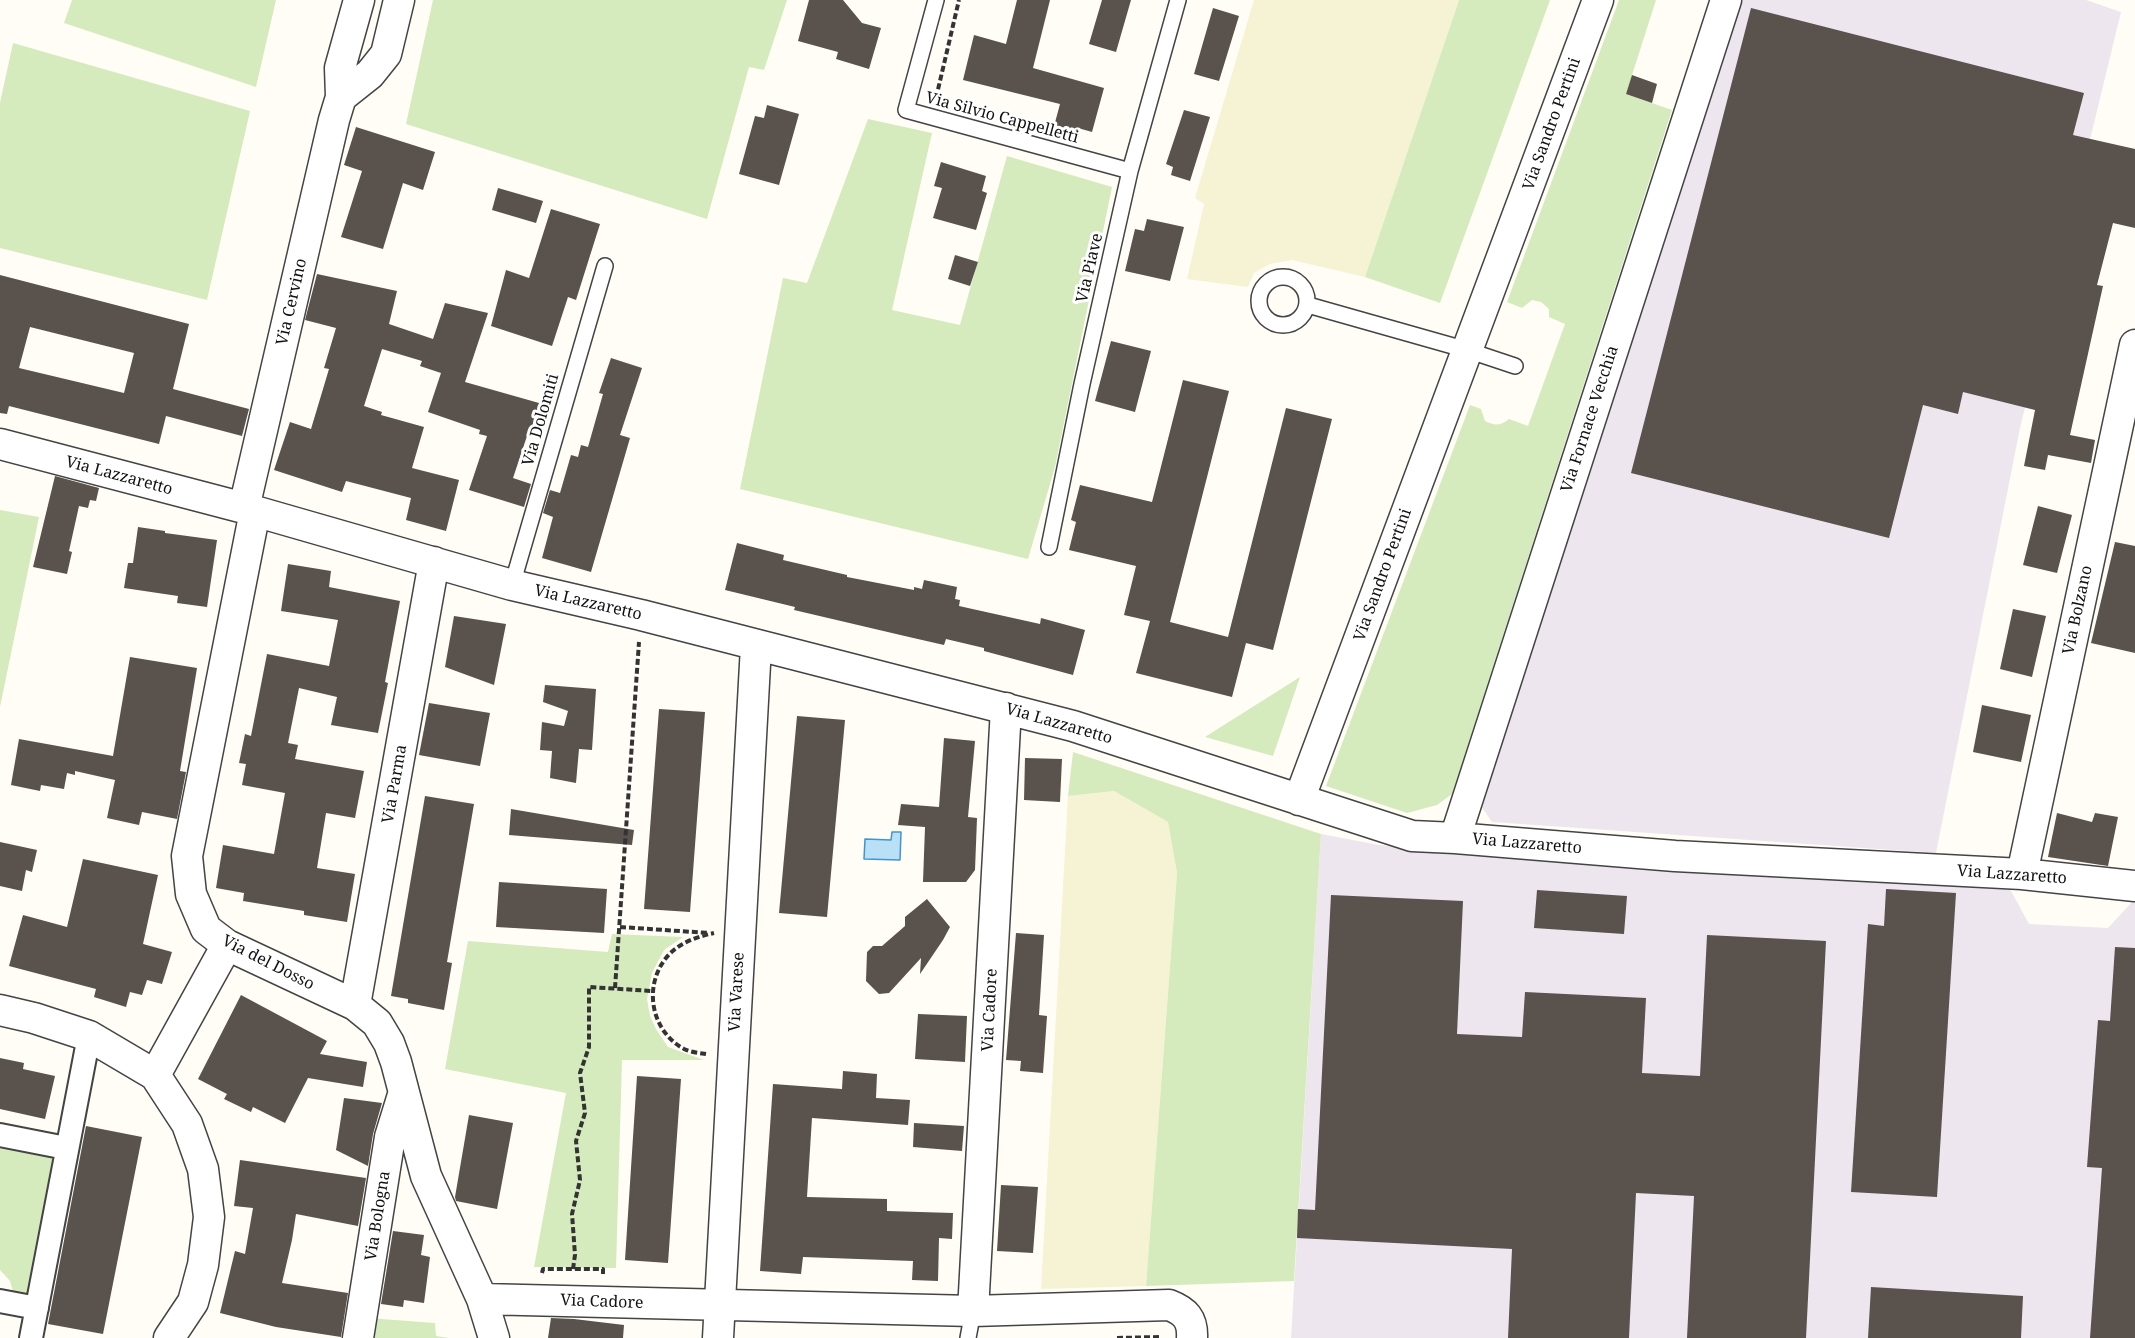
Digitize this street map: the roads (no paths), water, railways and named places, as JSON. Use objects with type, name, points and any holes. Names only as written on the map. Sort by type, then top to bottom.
[{"type":"street","name":"Via Cervino","points":[[250,510],[334,120],[341,97],[340,68],[359,0]]},
{"type":"street","points":[[341,97],[370,74],[386,54],[399,0]]},
{"type":"street","name":"Via Sandro Pertini","points":[[1299,800],[1598,0]]},
{"type":"street","name":"Via Fornace Vecchia","points":[[1455,838],[1726,0]]},
{"type":"street","name":"Via Bolzano","points":[[2022,874],[2135,345]]},
{"type":"street","name":"Via Lazzaretto","points":[[0,444],[250,510],[512,585],[641,615],[1073,726],[1412,836],[1675,856],[2022,874],[2135,886]]},
{"type":"street","name":"Via del Dosso","points":[[250,510],[187,855],[191,894],[206,929],[227,945],[356,1005],[377,1023],[389,1043],[396,1062],[426,1176],[482,1299],[494,1338]]},
{"type":"street","name":"Via Parma","points":[[356,1005],[434,562]]},
{"type":"street","name":"Via Varese","points":[[718,1338],[734,1057],[727,935],[756,645]]},
{"type":"street","name":"Via Cadore","points":[[970,1325],[1006,708]]},
{"type":"street","points":[[155,1075],[227,945]]},
{"type":"street","points":[[0,1010],[34,1018],[89,1036],[155,1075],[187,1124],[203,1169],[209,1217],[203,1265],[193,1302],[169,1338]]},
{"type":"street","points":[[31,1338],[89,1036]]},
{"type":"street","name":"Via Bologna","points":[[358,1338],[390,1137],[404,1095]]},
{"type":"street","points":[[0,1135],[66,1148]]},
{"type":"street","name":"Via Cadore","points":[[482,1299],[721,1305],[970,1325],[1169,1305],[1189,1325]]},
{"type":"street","points":[[0,1301],[37,1308]]},
{"type":"lane","name":"Via Silvio Cappelletti","points":[[936,0],[906,110],[1130,171]]},
{"type":"lane","name":"Via Piave","points":[[1049,547],[1082,384],[1130,171],[1178,0]]},
{"type":"lane","name":"Via Dolomiti","points":[[512,585],[605,266]]},
{"type":"lane","points":[[1308,305],[1515,366]]},
{"type":"water","points":[[892,832],[901,832],[900,860],[864,859],[865,839],[891,840]]}]
